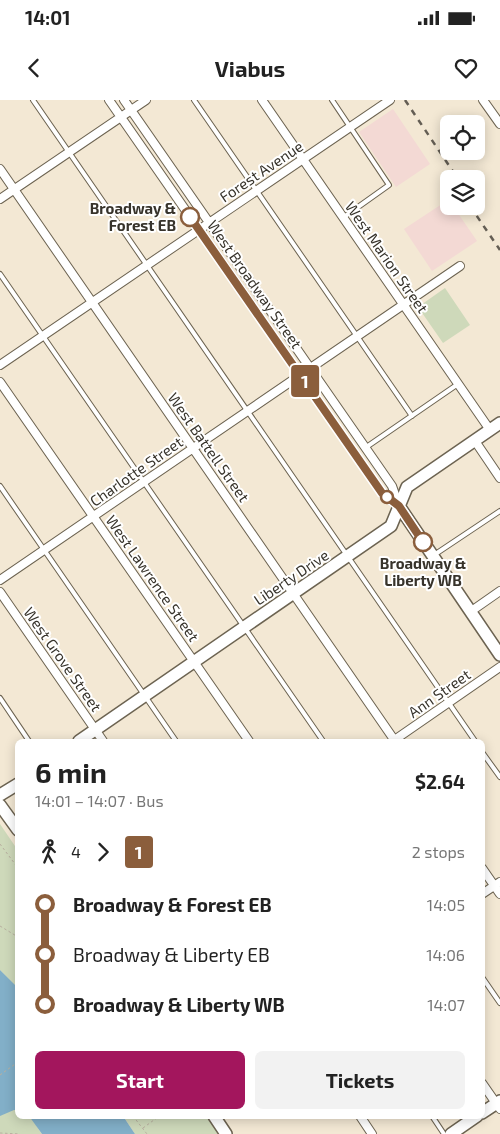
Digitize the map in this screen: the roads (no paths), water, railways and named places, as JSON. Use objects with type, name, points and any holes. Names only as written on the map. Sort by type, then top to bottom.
[{"type":"street","name":"West Broadway Street","points":[[110,100],[382,493],[399,506]]},
{"type":"street","name":"West Broadway Street","points":[[124,100],[392,486],[399,506],[500,655]]},
{"type":"street","points":[[0,199],[146,100]]},
{"type":"street","name":"West Marion Street","points":[[262,100],[490,430]]},
{"type":"street","name":"Forest Avenue","points":[[0,366],[390,100]]},
{"type":"street","points":[[483,100],[497,114],[500,124]]},
{"type":"street","name":"West Battell Street","points":[[0,169],[393,739]]},
{"type":"street","name":"Charlotte Street","points":[[0,580],[460,266]]},
{"type":"street","name":"West Lawrence Street","points":[[0,382],[249,739]]},
{"type":"street","name":"Liberty Drive","points":[[82,739],[391,526],[407,487],[500,423]]},
{"type":"street","points":[[475,441],[500,478]]},
{"type":"street","points":[[470,612],[500,590]]},
{"type":"street","name":"West Grove Street","points":[[0,592],[102,739]]},
{"type":"street","name":"Ann Street","points":[[397,739],[500,667]]},
{"type":"street","points":[[0,795],[15,786]]},
{"type":"street","points":[[0,805],[15,826]]},
{"type":"street","points":[[485,871],[497,883],[500,894]]},
{"type":"street","points":[[485,892],[497,883]]},
{"type":"street","points":[[485,1087],[499,1105],[485,1112]]},
{"type":"street","points":[[216,1119],[226,1134]]},
{"type":"street","points":[[362,1119],[372,1134]]},
{"type":"street","points":[[451,1134],[473,1119]]},
{"type":"lane","points":[[33,100],[474,739]]},
{"type":"lane","points":[[194,100],[412,416]]},
{"type":"lane","points":[[332,100],[389,185],[343,217]]},
{"type":"lane","points":[[0,274],[322,739]]},
{"type":"lane","points":[[365,448],[458,384]]},
{"type":"lane","points":[[0,486],[175,739]]},
{"type":"lane","points":[[432,556],[500,511]]},
{"type":"lane","points":[[0,698],[28,739]]},
{"type":"lane","points":[[485,756],[500,777]]},
{"type":"lane","points":[[485,981],[500,1003]]},
{"type":"lane","points":[[434,1119],[444,1134]]},
{"type":"water","points":[[0,970],[15,985],[15,1110],[0,1116]]},
{"type":"water","points":[[31,1119],[125,1119],[135,1134],[42,1134]]},
{"type":"railway","points":[[405,100],[452,170]]},
{"type":"railway","points":[[476,215],[500,250]]},
{"type":"place","name":"Broadway & Forest EB","points":[[190,217]]},
{"type":"place","name":"Broadway & Liberty WB","points":[[423,542]]}]
